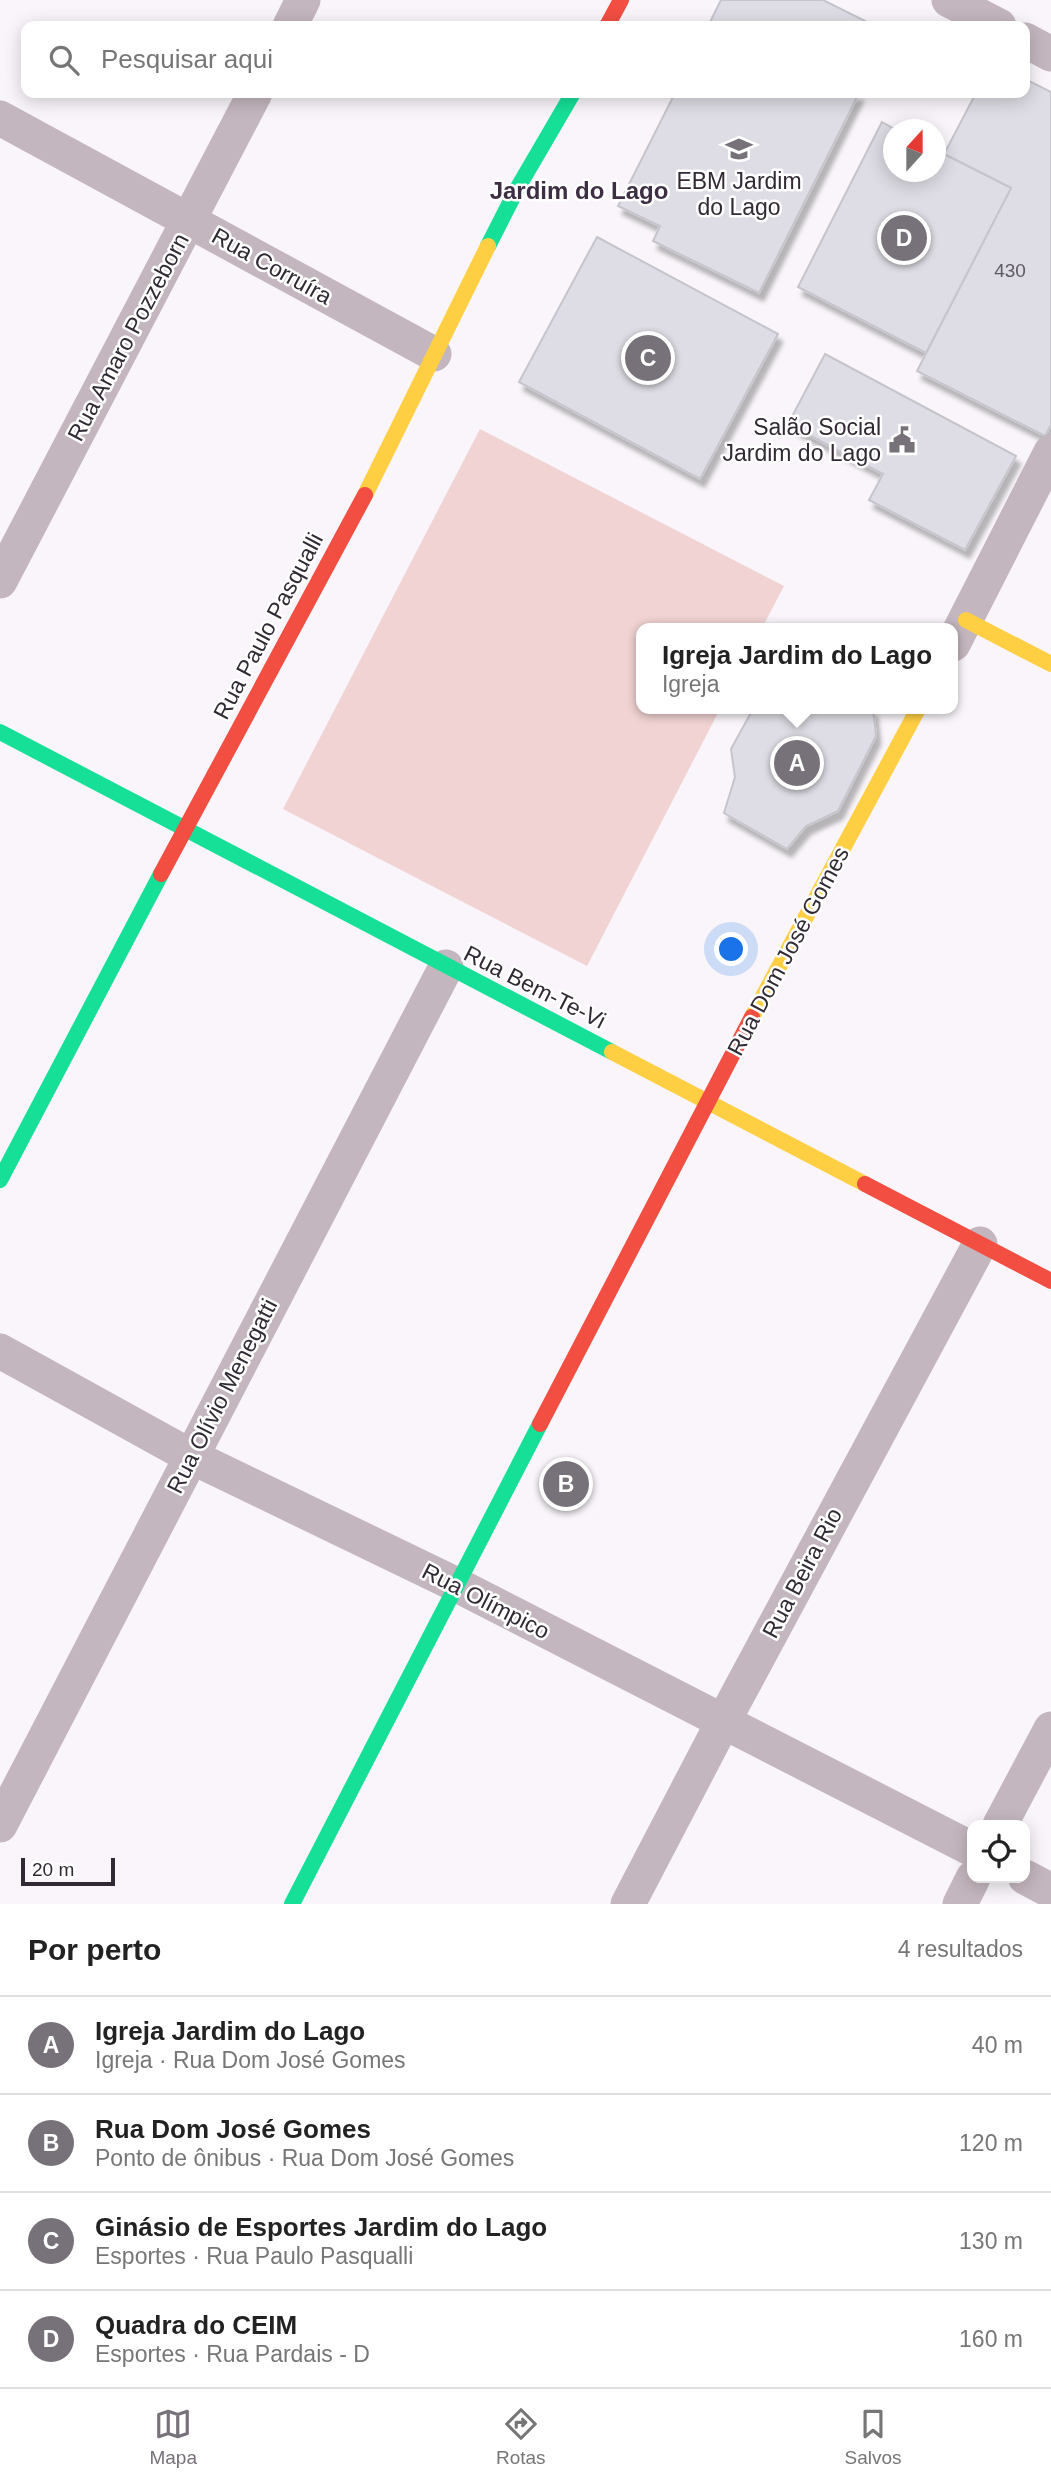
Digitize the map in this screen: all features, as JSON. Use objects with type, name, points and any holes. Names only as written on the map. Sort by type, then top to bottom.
[{"type":"street","points":[[292,21],[303,0]]},
{"type":"street","points":[[610,21],[621,0]]},
{"type":"street","points":[[949,0],[989,21]]},
{"type":"street","points":[[1030,43],[1051,54]]},
{"type":"street","name":"Rua Amaro Pozzeborn","points":[[0,581],[252,98]]},
{"type":"street","name":"Rua Paulo Pasqualli","points":[[0,1180],[185,828],[383,461],[517,189],[570,98]]},
{"type":"street","name":"Rua Corruíra","points":[[0,118],[434,354]]},
{"type":"street","points":[[1051,452],[959,632],[1051,664]]},
{"type":"street","name":"Rua Dom José Gomes","points":[[292,1904],[706,1103],[915,714]]},
{"type":"street","name":"Rua Bem-Te-Vi","points":[[0,732],[1051,1281]]},
{"type":"street","name":"Rua Olívio Menegatti","points":[[0,1825],[446,967]]},
{"type":"street","name":"Rua Beira Rio","points":[[628,1904],[980,1244]]},
{"type":"street","name":"Rua Olímpico","points":[[0,1352],[190,1456],[457,1586],[967,1846]]},
{"type":"street","points":[[1003,1820],[1051,1729]]},
{"type":"street","points":[[1030,1880],[1051,1891]]},
{"type":"street","points":[[960,1904],[970,1883]]},
{"type":"shaded area","points":[[480,429],[784,586],[765,623],[636,623],[636,714],[717,714],[587,966],[283,809]]},
{"type":"building","points":[[721,0],[823,0],[865,21],[710,21]]},
{"type":"building","points":[[1030,82],[1051,92],[1051,425],[1045,436],[917,371],[1011,188],[946,155],[946,150],[973,98],[1030,98]]},
{"type":"building","name":"EBM Jardim do Lago","points":[[672,98],[856,98],[759,293],[653,241],[660,226],[618,206]]},
{"type":"building","points":[[882,122],[883,182],[946,182],[946,155],[1011,188],[926,353],[798,287]]},
{"type":"building","points":[[597,237],[778,334],[700,479],[519,382]]},
{"type":"building","name":"Salão Social Jardim do Lago","points":[[825,354],[1016,456],[965,550],[869,500],[883,474],[788,424]]},
{"type":"building","points":[[750,714],[874,714],[876,736],[838,811],[806,826],[787,849],[724,813],[735,777],[731,749]]},
{"type":"traffic: fast","points":[[488,246],[517,189],[570,98]]},
{"type":"traffic: fast","points":[[0,732],[612,1052]]},
{"type":"traffic: fast","points":[[0,1180],[161,874]]},
{"type":"traffic: fast","points":[[292,1904],[540,1424]]},
{"type":"traffic: slow","points":[[365,495],[488,246]]},
{"type":"traffic: slow","points":[[966,620],[1051,664]]},
{"type":"traffic: slow","points":[[752,1017],[915,714]]},
{"type":"traffic: slow","points":[[612,1052],[865,1184]]},
{"type":"traffic: jam","points":[[610,21],[621,0]]},
{"type":"traffic: jam","points":[[161,874],[365,495]]},
{"type":"traffic: jam","points":[[540,1424],[752,1017]]},
{"type":"traffic: jam","points":[[865,1184],[1051,1281]]},
{"type":"place","name":"EBM Jardim do Lago","points":[[739,149]]},
{"type":"place","name":"Quadra do CEIM","points":[[904,238]]},
{"type":"place","name":"Ginásio de Esportes Jardim do Lago","points":[[648,358]]},
{"type":"place","name":"Salão Social Jardim do Lago","points":[[902,440]]},
{"type":"place","name":"Igreja Jardim do Lago","points":[[797,763]]},
{"type":"place","name":"Rua Dom José Gomes","points":[[566,1484]]},
{"type":"district","name":"Jardim do Lago","points":[[579,191]]}]
